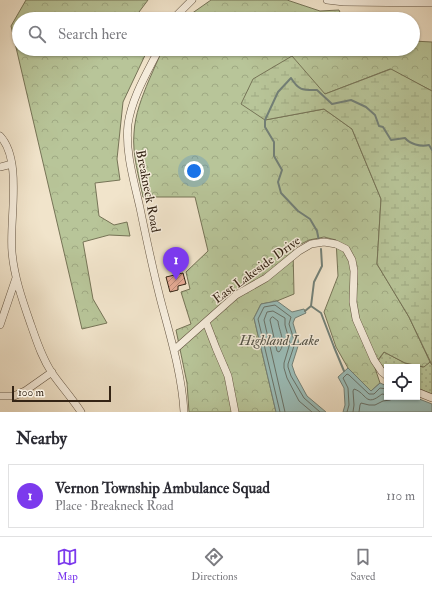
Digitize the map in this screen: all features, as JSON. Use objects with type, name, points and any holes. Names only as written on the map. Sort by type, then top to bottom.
[{"type":"street","points":[[180,12],[192,0]]},
{"type":"street","points":[[327,0],[344,2],[432,3]]},
{"type":"street","name":"Breakneck Road","points":[[155,56],[134,98],[128,125],[128,145],[132,176],[162,308],[174,350],[183,395],[184,412]]},
{"type":"street","points":[[0,136],[5,142],[10,153],[14,178],[12,251],[16,277],[40,350],[52,372],[81,412]]},
{"type":"street","points":[[0,167],[12,164]]},
{"type":"street","name":"East Lakeside Drive","points":[[174,350],[236,295],[266,278],[299,251],[311,244],[324,242],[336,244],[346,249],[352,260],[354,271],[353,302],[356,319],[374,360],[384,374]]},
{"type":"street","points":[[0,325],[16,277]]},
{"type":"street","points":[[206,322],[228,376],[235,412]]},
{"type":"street","points":[[0,396],[14,396],[25,392],[52,372]]},
{"type":"street","points":[[420,393],[432,398]]},
{"type":"green space","points":[[26,0],[148,0],[139,12],[19,12]]},
{"type":"green space","points":[[211,0],[287,0],[320,11],[339,10],[340,12],[194,12]]},
{"type":"green space","points":[[420,41],[432,42],[432,91],[390,69],[325,94],[265,120],[324,109],[352,129],[381,199],[377,264],[409,317],[430,362],[424,367],[420,366],[420,364],[405,363],[384,352],[374,365],[380,383],[371,391],[348,368],[336,347],[324,312],[338,276],[336,240],[324,237],[309,240],[293,248],[294,294],[277,301],[261,304],[254,318],[276,412],[189,412],[187,383],[176,330],[191,324],[181,292],[190,289],[186,272],[208,251],[195,197],[143,197],[134,149],[135,126],[139,106],[160,56],[420,56]]},
{"type":"green space","points":[[18,56],[145,56],[123,102],[117,159],[120,180],[95,183],[99,216],[114,225],[127,222],[130,236],[109,235],[83,242],[93,299],[107,323],[82,329]]},
{"type":"green space","points":[[292,56],[325,94],[391,69],[432,91],[432,365],[409,317],[377,264],[381,199],[352,129],[324,109],[265,120],[241,104],[253,79]]},
{"type":"green space","points":[[384,352],[410,364],[384,364],[384,368],[378,361]]},
{"type":"green space","points":[[430,362],[432,365],[432,394],[420,389],[420,366],[423,367]]},
{"type":"water","name":"Highland Lake","points":[[277,301],[292,312],[304,309],[306,313],[295,318],[293,323],[299,343],[292,365],[295,374],[307,396],[326,412],[276,412],[254,318],[261,304]]},
{"type":"water","name":"Highland Lake","points":[[348,368],[371,391],[380,383],[384,385],[384,400],[420,399],[432,404],[432,412],[343,412],[345,405],[344,388],[338,377]]},
{"type":"building","points":[[183,273],[186,284],[178,286],[178,290],[170,292],[166,277]]},
{"type":"waterway","points":[[319,241],[317,231],[310,219],[298,211],[281,193],[278,182],[282,170],[274,156],[274,142],[265,127],[265,120],[278,92],[291,78],[299,88],[317,90],[332,104],[351,100],[366,107],[375,115],[379,126],[383,127],[391,140],[405,138],[410,142],[422,146],[429,145],[432,150]]},
{"type":"waterway","points":[[305,311],[311,306],[314,282],[322,266],[321,249]]},
{"type":"waterway","points":[[311,306],[321,313],[344,371]]},
{"type":"place","name":"Vernon Township Ambulance Squad","points":[[176,280]]}]
